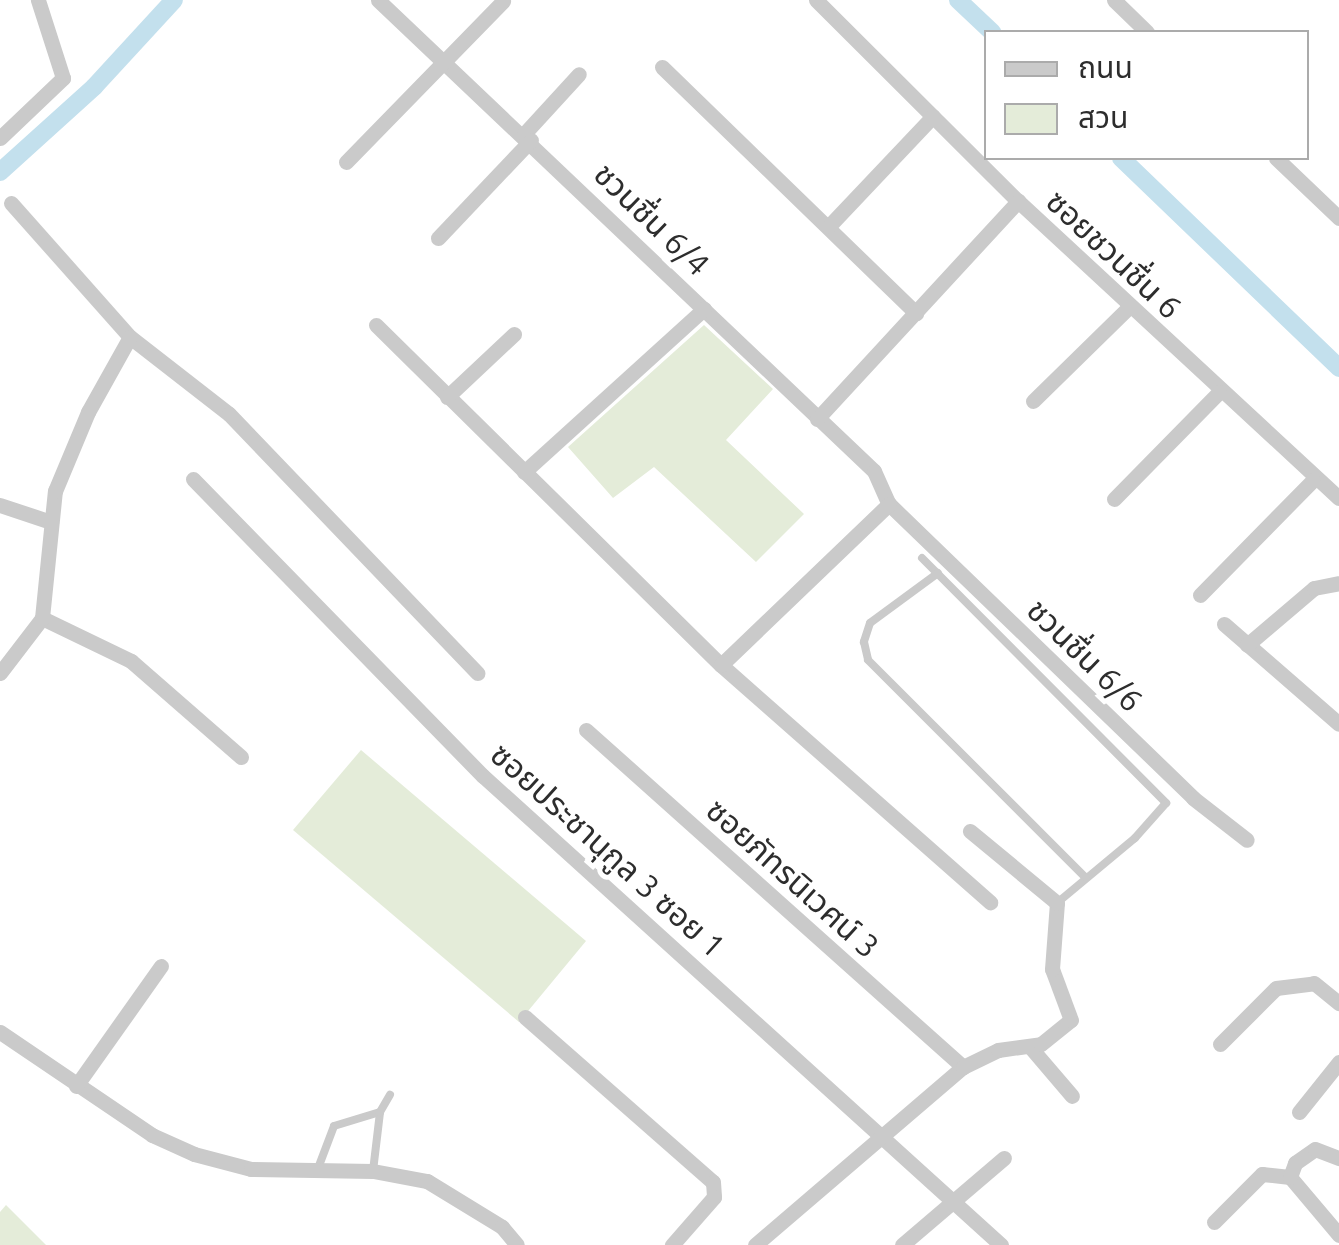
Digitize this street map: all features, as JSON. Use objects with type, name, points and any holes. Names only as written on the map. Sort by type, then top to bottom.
[{"type":"street","points":[[0,138],[63,78],[38,0]]},
{"type":"street","name":"ชวนชื่น 6/4","points":[[378,0],[528,137],[882,480],[890,504]]},
{"type":"street","points":[[346,162],[503,0]]},
{"type":"street","name":"ซอยชวนชื่น 6","points":[[816,0],[1018,201],[1313,480],[1339,498]]},
{"type":"street","points":[[1114,0],[1145,30]]},
{"type":"street","points":[[662,67],[916,313]]},
{"type":"street","points":[[438,238],[579,74]]},
{"type":"street","points":[[830,226],[933,116]]},
{"type":"street","points":[[1278,160],[1339,218]]},
{"type":"street","points":[[818,419],[1018,201]]},
{"type":"street","points":[[11,203],[130,337],[230,414],[477,674]]},
{"type":"street","points":[[1033,402],[1130,307]]},
{"type":"street","points":[[524,472],[704,309]]},
{"type":"street","points":[[376,326],[722,665],[990,902]]},
{"type":"street","points":[[447,397],[514,334]]},
{"type":"street","points":[[0,674],[42,618],[56,491],[88,412],[130,337]]},
{"type":"street","points":[[1114,500],[1219,392]]},
{"type":"street","name":"ซอยประชานุกูล 3 ซอย 1","points":[[193,479],[484,776],[1002,1245]]},
{"type":"street","points":[[1200,595],[1313,480]]},
{"type":"street","points":[[0,504],[52,522]]},
{"type":"street","points":[[722,665],[890,504]]},
{"type":"street","name":"ชวนชื่น 6/6","points":[[890,504],[1193,798],[1247,840]]},
{"type":"street","points":[[1247,646],[1314,588],[1339,583]]},
{"type":"street","points":[[42,618],[131,660],[241,757]]},
{"type":"street","points":[[1224,624],[1339,724]]},
{"type":"street","name":"ซอยภัทรนิเวศน์ 3","points":[[586,730],[962,1067]]},
{"type":"street","points":[[756,1245],[879,1132],[962,1067],[998,1050],[1031,1048],[1059,1031],[1072,1012],[1052,968],[1056,904],[970,831]]},
{"type":"street","points":[[76,1086],[161,966]]},
{"type":"street","points":[[1220,1044],[1276,988],[1314,984],[1339,1003]]},
{"type":"street","points":[[525,1017],[714,1182],[714,1197],[672,1245]]},
{"type":"street","points":[[0,1032],[76,1086],[194,1154],[251,1170],[373,1171],[426,1181],[502,1227],[516,1245]]},
{"type":"street","points":[[1031,1048],[1072,1096]]},
{"type":"street","points":[[1299,1112],[1339,1062]]},
{"type":"street","points":[[1290,1177],[1295,1162],[1315,1150],[1339,1158]]},
{"type":"street","points":[[902,1245],[1004,1158]]},
{"type":"street","points":[[1214,1222],[1262,1174],[1290,1177],[1339,1235]]},
{"type":"lane","points":[[922,558],[1166,803],[1135,838],[1056,904]]},
{"type":"lane","points":[[938,573],[870,623],[864,642],[868,660],[1085,877]]},
{"type":"lane","points":[[373,1171],[380,1112],[390,1095]]},
{"type":"lane","points":[[317,1171],[334,1126],[380,1112]]},
{"type":"green space","points":[[704,325],[773,389],[726,440],[804,514],[756,562],[654,467],[613,498],[568,447]]},
{"type":"green space","points":[[361,750],[586,941],[519,1022],[293,830]]},
{"type":"green space","points":[[6,1205],[46,1245],[0,1245],[0,1212]]},
{"type":"waterway","points":[[0,172],[94,87],[174,0]]},
{"type":"waterway","points":[[958,0],[990,30]]},
{"type":"waterway","points":[[1123,160],[1339,368]]}]
